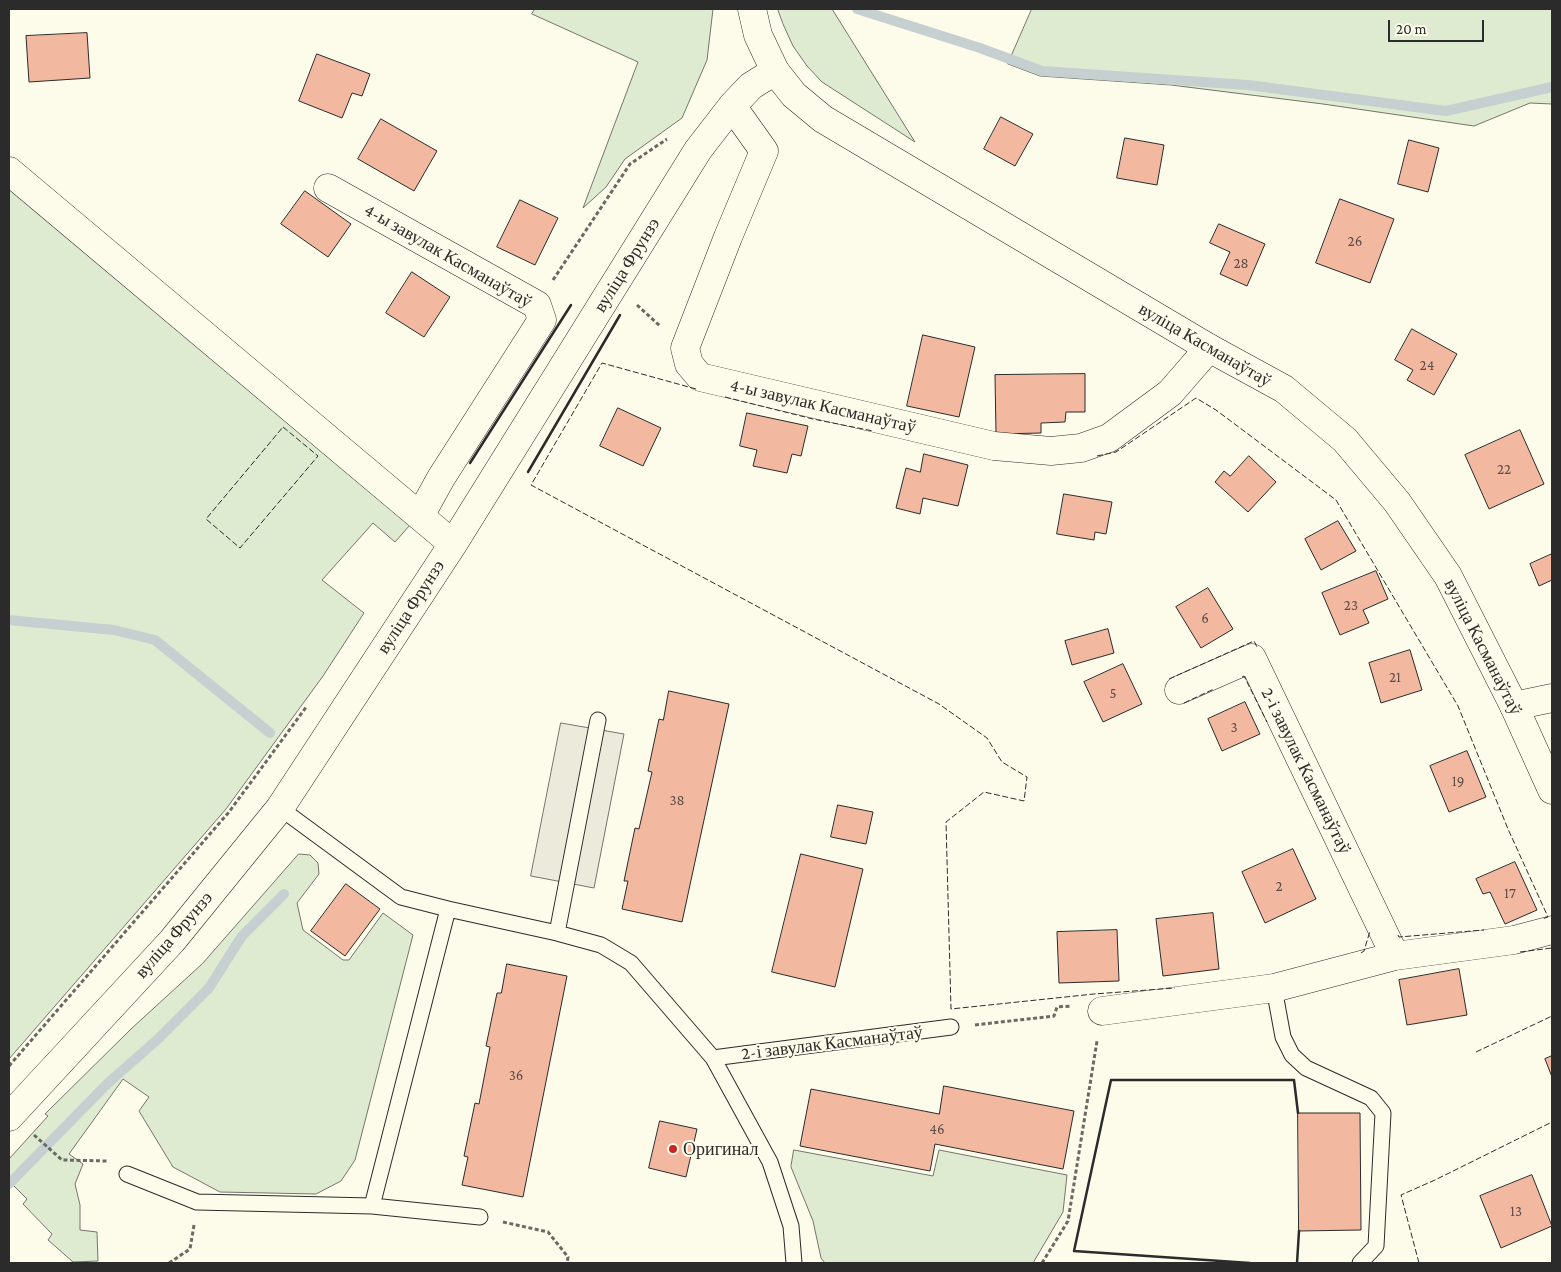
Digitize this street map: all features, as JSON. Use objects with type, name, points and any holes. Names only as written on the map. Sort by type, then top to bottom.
[{"type":"street","name":"вуліца Касманаўтаў","points":[[752,9],[758,35],[775,71],[794,95],[823,119],[1208,348],[1284,389],[1345,440],[1397,502],[1448,576],[1514,706],[1552,790]]},
{"type":"street","name":"вуліца Фрунзэ","points":[[10,1116],[172,941],[280,808],[453,544],[698,150],[732,106],[752,86],[775,71]]},
{"type":"street","name":"4-ы завулак Касманаўтаў","points":[[732,106],[764,151],[685,348],[689,364],[700,377],[994,446],[1051,451],[1082,448],[1109,438],[1170,394],[1208,348]]},
{"type":"street","points":[[9,171],[453,544]]},
{"type":"street","name":"4-ы завулак Касманаўтаў","points":[[328,188],[537,305],[542,320],[441,478],[420,516]]},
{"type":"street","name":"2-і завулак Касманаўтаў","points":[[1179,690],[1252,658],[1395,956]]},
{"type":"street","points":[[1514,706],[1552,698]]},
{"type":"street","points":[[1102,1011],[1274,988],[1395,956],[1514,940],[1552,930]]},
{"type":"lane","points":[[557,933],[598,720]]},
{"type":"lane","points":[[280,808],[401,897],[448,910],[557,933],[601,945],[631,963],[713,1058],[770,1162],[791,1226],[794,1263]]},
{"type":"lane","points":[[372,1206],[448,910]]},
{"type":"lane","points":[[1274,988],[1282,1037],[1292,1055],[1306,1068],[1371,1098],[1383,1113],[1376,1246],[1360,1263]]},
{"type":"lane","name":"2-і завулак Касманаўтаў","points":[[713,1058],[951,1027]]},
{"type":"lane","points":[[127,1174],[197,1202],[372,1206],[480,1216]]},
{"type":"path","points":[[537,305],[630,164],[670,137]]},
{"type":"path","points":[[645,312],[664,329]]},
{"type":"path","points":[[9,1066],[229,812],[310,703]]},
{"type":"path","points":[[951,1027],[1054,1016],[1057,1007],[1073,1006]]},
{"type":"path","points":[[1042,1263],[1068,1221],[1102,1011]]},
{"type":"path","points":[[10,1116],[62,1160],[110,1161],[127,1174]]},
{"type":"path","points":[[169,1263],[190,1249],[197,1202]]},
{"type":"path","points":[[480,1216],[548,1232],[568,1257],[567,1263]]},
{"type":"green space","points":[[535,9],[713,9],[707,60],[682,118],[625,159],[606,187],[583,208],[638,62],[532,14]]},
{"type":"green space","points":[[778,9],[832,9],[915,142],[822,82],[807,66],[793,46]]},
{"type":"green space","points":[[1032,9],[1552,9],[1552,104],[1530,103],[1474,126],[1323,104],[1171,85],[1040,76],[1008,64]]},
{"type":"green space","points":[[9,187],[410,525],[395,542],[373,523],[322,580],[364,613],[323,676],[226,809],[9,1059]]},
{"type":"green space","points":[[299,854],[310,855],[318,863],[319,874],[297,903],[303,930],[343,960],[349,960],[383,913],[413,935],[355,1160],[341,1181],[316,1194],[220,1192],[173,1167],[139,1111],[149,1097],[123,1079],[69,1154],[83,1164],[75,1184],[80,1205],[80,1230],[97,1232],[98,1261],[73,1262],[48,1240],[52,1234],[23,1204],[27,1199],[9,1181],[9,1159],[48,1116],[45,1114],[131,1029],[202,964]]},
{"type":"green space","points":[[794,1150],[933,1176],[939,1150],[1067,1175],[1063,1212],[1033,1263],[825,1263],[821,1258],[813,1221],[791,1167]]},
{"type":"shaded area","points":[[561,723],[624,734],[594,888],[531,876]]},
{"type":"building","points":[[87,33],[90,78],[29,82],[26,36]]},
{"type":"building","points":[[317,54],[370,74],[362,96],[352,93],[342,118],[299,101]]},
{"type":"building","points":[[1001,117],[1033,134],[1015,166],[984,149]]},
{"type":"building","points":[[381,119],[437,151],[414,191],[358,159]]},
{"type":"building","points":[[1125,138],[1164,145],[1157,185],[1117,178]]},
{"type":"building","points":[[1409,140],[1439,148],[1428,192],[1398,184]]},
{"type":"building","points":[[305,191],[351,224],[328,257],[281,224]]},
{"type":"building","points":[[1340,199],[1394,219],[1370,283],[1316,263]]},
{"type":"building","points":[[520,200],[558,218],[535,265],[497,247]]},
{"type":"building","points":[[1219,224],[1265,244],[1247,286],[1220,274],[1230,252],[1210,243]]},
{"type":"building","points":[[412,272],[450,297],[424,337],[386,313]]},
{"type":"building","points":[[1412,329],[1457,354],[1434,395],[1407,380],[1413,370],[1395,360]]},
{"type":"building","points":[[923,335],[975,347],[959,417],[907,406]]},
{"type":"building","points":[[1085,374],[1085,412],[1066,412],[1065,422],[1041,423],[1041,433],[996,434],[995,375]]},
{"type":"building","points":[[618,408],[661,428],[643,466],[600,446]]},
{"type":"building","points":[[747,413],[808,426],[801,456],[792,454],[787,473],[753,466],[757,450],[740,446]]},
{"type":"building","points":[[1520,430],[1544,484],[1489,509],[1465,455]]},
{"type":"building","points":[[924,454],[968,465],[958,506],[923,498],[920,514],[896,508],[906,468],[920,472]]},
{"type":"building","points":[[1249,456],[1276,482],[1248,512],[1215,482],[1224,471],[1230,476]]},
{"type":"building","points":[[1064,494],[1112,502],[1106,534],[1095,532],[1094,540],[1057,534]]},
{"type":"building","points":[[1338,521],[1356,551],[1321,570],[1305,539]]},
{"type":"building","points":[[1552,554],[1552,580],[1539,586],[1530,564]]},
{"type":"building","points":[[1376,571],[1388,599],[1363,610],[1369,623],[1340,635],[1322,593]]},
{"type":"building","points":[[1208,588],[1233,629],[1201,648],[1176,607]]},
{"type":"building","points":[[1108,629],[1114,653],[1072,665],[1065,641]]},
{"type":"building","points":[[1410,650],[1422,690],[1381,703],[1369,663]]},
{"type":"building","points":[[1123,664],[1142,704],[1103,722],[1084,682]]},
{"type":"building","points":[[669,691],[729,704],[682,922],[622,909],[628,881],[624,881],[635,828],[639,829],[652,772],[648,771],[659,719],[663,720]]},
{"type":"building","points":[[1245,702],[1260,734],[1222,751],[1208,719]]},
{"type":"building","points":[[1467,751],[1486,797],[1449,812],[1430,766]]},
{"type":"building","points":[[838,805],[873,812],[866,844],[831,837]]},
{"type":"building","points":[[1293,849],[1316,899],[1265,923],[1242,872]]},
{"type":"building","points":[[801,854],[863,869],[835,987],[772,972]]},
{"type":"building","points":[[1515,862],[1537,910],[1505,924],[1490,892],[1483,894],[1476,879]]},
{"type":"building","points":[[346,884],[380,909],[345,956],[311,931]]},
{"type":"building","points":[[1213,913],[1219,969],[1163,976],[1156,919]]},
{"type":"building","points":[[1117,930],[1119,981],[1059,983],[1057,932]]},
{"type":"building","points":[[507,964],[567,976],[523,1197],[462,1185],[468,1157],[464,1156],[475,1103],[479,1104],[490,1047],[486,1046],[497,993],[501,993]]},
{"type":"building","points":[[1459,969],[1467,1015],[1407,1025],[1399,980]]},
{"type":"building","points":[[1552,1056],[1552,1077],[1545,1059]]},
{"type":"building","points":[[944,1086],[1074,1111],[1063,1169],[935,1144],[930,1171],[800,1146],[811,1089],[939,1114]]},
{"type":"building","points":[[1298,1113],[1360,1113],[1361,1230],[1299,1231]]},
{"type":"building","name":"Оригинал","points":[[660,1121],[697,1129],[686,1177],[649,1168]]},
{"type":"building","points":[[1532,1175],[1552,1226],[1501,1248],[1480,1196]]},
{"type":"waterway","points":[[857,9],[980,48],[1042,71],[1248,85],[1446,111],[1552,87]]},
{"type":"waterway","points":[[9,620],[114,630],[155,640],[270,733]]},
{"type":"waterway","points":[[9,1184],[107,1084],[158,1039],[209,988],[242,936],[284,894]]},
{"type":"fence","points":[[696,389],[602,363],[531,485],[939,704],[987,738],[1002,762],[1027,777],[1024,801],[984,792],[946,822],[951,1009],[1094,994],[1175,988]]},
{"type":"fence","points":[[725,397],[813,419],[873,431]]},
{"type":"fence","points":[[1097,456],[1116,452],[1196,398],[1216,410],[1336,500],[1458,706],[1508,829],[1548,917],[1542,919]]},
{"type":"fence","points":[[283,427],[318,456],[240,548],[206,519],[283,427]]},
{"type":"fence","points":[[1169,679],[1254,641],[1257,647]]},
{"type":"fence","points":[[1242,677],[1244,676],[1267,722]]},
{"type":"fence","points":[[1184,703],[1214,689]]},
{"type":"fence","points":[[1398,935],[1399,937],[1484,930]]},
{"type":"fence","points":[[1361,953],[1364,951],[1370,931]]},
{"type":"fence","points":[[1520,952],[1552,948]]},
{"type":"fence","points":[[1476,1052],[1552,1016]]},
{"type":"fence","points":[[1419,1263],[1401,1195],[1552,1122]]},
{"type":"wall","points":[[470,463],[571,305]]},
{"type":"wall","points":[[528,472],[620,315]]},
{"type":"wall","points":[[1250,1263],[1074,1251],[1111,1080],[1294,1080],[1298,1113]]},
{"type":"wall","points":[[1297,1263],[1299,1231]]},
{"type":"place","name":"Оригинал","points":[[673,1149]]}]
